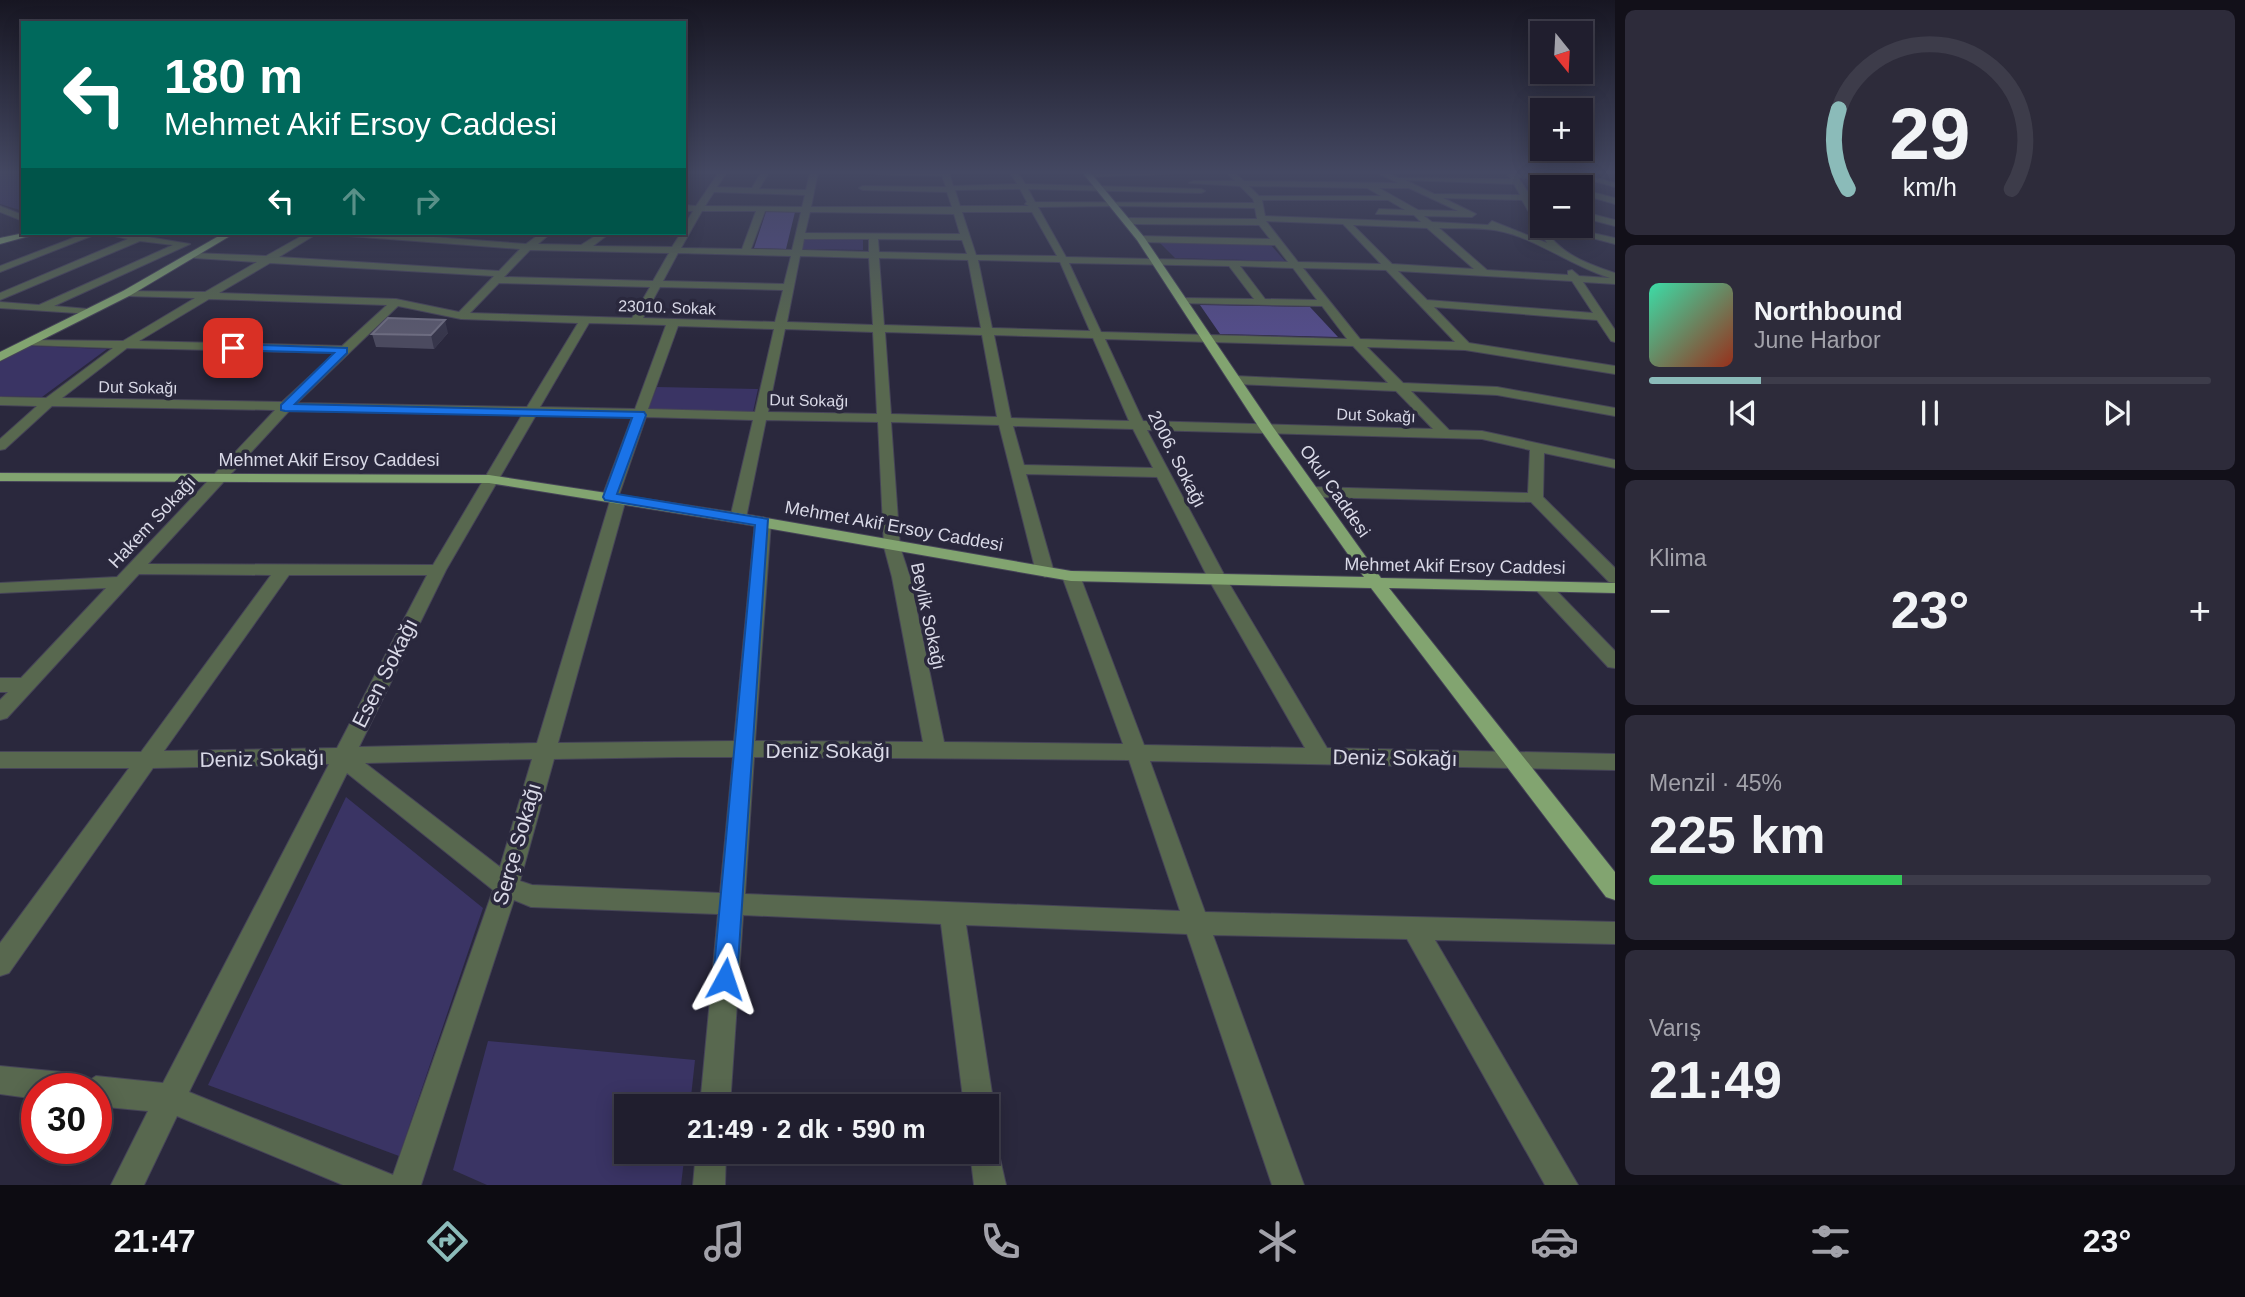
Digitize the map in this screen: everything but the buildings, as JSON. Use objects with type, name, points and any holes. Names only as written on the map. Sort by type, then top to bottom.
[{"type":"main road","name":"Okul Caddesi","points":[[1132,227],[1267,429],[1377,584],[1615,890]]},
{"type":"main road","points":[[0,241],[26,235]]},
{"type":"main road","points":[[0,357],[127,293],[227,235]]},
{"type":"main road","name":"Mehmet Akif Ersoy Caddesi","points":[[0,477],[489,479],[763,522],[892,547],[1071,576],[1615,588]]},
{"type":"street","points":[[746,251],[755,227]]},
{"type":"street","points":[[738,518],[800,227]]},
{"type":"street","points":[[958,227],[960,239],[972,256],[1005,422],[1045,572]]},
{"type":"street","name":"2006. Sokağı","points":[[1044,227],[1063,259],[1138,426],[1218,580],[1321,756]]},
{"type":"street","points":[[1270,227],[1294,264],[1356,342],[1445,435]]},
{"type":"street","points":[[1351,227],[1465,346]]},
{"type":"street","points":[[1430,227],[1483,272]]},
{"type":"street","points":[[1484,227],[1501,228],[1615,278]]},
{"type":"street","points":[[1583,242],[1611,227]]},
{"type":"street","points":[[0,269],[89,235]]},
{"type":"street","points":[[119,235],[209,247]]},
{"type":"street","points":[[172,243],[191,235]]},
{"type":"street","points":[[0,446],[48,402],[124,345],[309,235]]},
{"type":"street","points":[[376,235],[528,247],[1231,262],[1389,267],[1576,279],[1615,278]]},
{"type":"street","points":[[430,239],[438,235]]},
{"type":"street","points":[[461,316],[528,247],[544,235]]},
{"type":"street","points":[[583,248],[603,235]]},
{"type":"street","points":[[635,322],[684,235]]},
{"type":"street","points":[[799,236],[960,239]]},
{"type":"street","name":"Beylik Sokağı","points":[[873,236],[892,547],[901,577],[935,752]]},
{"type":"street","points":[[1594,236],[1615,241]]},
{"type":"street","points":[[0,297],[138,238]]},
{"type":"street","points":[[1550,238],[1615,339]]},
{"type":"street","points":[[919,246],[960,239]]},
{"type":"street","points":[[1141,239],[1279,242]]},
{"type":"street","points":[[41,308],[184,244]]},
{"type":"street","points":[[1560,252],[1571,247]]},
{"type":"street","points":[[195,255],[500,277],[657,285],[788,287]]},
{"type":"street","points":[[1231,262],[1263,303]]},
{"type":"street","name":"23010. Sokak","points":[[127,293],[397,302],[461,316],[1465,346],[1615,370]]},
{"type":"street","points":[[1182,301],[1324,303]]},
{"type":"street","name":"Hakem Sokağı","points":[[0,713],[285,407],[397,302]]},
{"type":"street","points":[[1424,303],[1601,317]]},
{"type":"street","points":[[0,305],[88,312]]},
{"type":"street","name":"Esen Sokağı","points":[[127,1185],[438,570],[489,479],[585,320]]},
{"type":"street","name":"Serçe Sokağı","points":[[405,1185],[506,886],[614,498],[673,323]]},
{"type":"street","points":[[29,342],[343,350]]},
{"type":"street","points":[[1235,380],[1497,391],[1615,412]]},
{"type":"street","name":"Dut Sokağı","points":[[0,401],[883,418],[1482,435],[1615,464]]},
{"type":"street","points":[[1535,498],[1537,447]]},
{"type":"street","points":[[1017,469],[1162,473]]},
{"type":"street","points":[[1313,492],[1535,498],[1615,578]]},
{"type":"street","points":[[716,1094],[763,522]]},
{"type":"street","points":[[135,569],[438,570]]},
{"type":"street","points":[[0,964],[148,762],[284,569]]},
{"type":"street","points":[[1071,576],[1137,753],[1288,1185]]},
{"type":"street","points":[[0,588],[122,582]]},
{"type":"street","points":[[1543,587],[1615,662]]},
{"type":"street","points":[[0,685],[27,685]]},
{"type":"street","name":"Deniz Sokağı","points":[[0,760],[148,762],[544,751],[744,750],[1137,753],[1615,762]]},
{"type":"street","points":[[342,757],[506,886],[531,895],[1196,923],[1615,933]]},
{"type":"street","points":[[952,913],[977,1094]]},
{"type":"street","points":[[1414,928],[1562,1185]]},
{"type":"street","points":[[0,1080],[21,1082]]},
{"type":"street","points":[[112,1093],[171,1099],[382,1185]]},
{"type":"street","points":[[709,1185],[710,1164]]},
{"type":"street","points":[[987,1164],[990,1185]]},
{"type":"shaded area","points":[[761,227],[791,227],[786,249],[754,248]]},
{"type":"shaded area","points":[[803,237],[863,239],[863,250],[801,249]]},
{"type":"shaded area","points":[[1159,242],[1270,244],[1285,261],[1175,258]]},
{"type":"shaded area","points":[[1200,305],[1310,307],[1338,337],[1220,334]]},
{"type":"shaded area","points":[[30,346],[107,349],[42,397],[0,396],[0,362]]},
{"type":"shaded area","points":[[657,387],[758,389],[753,412],[648,410]]},
{"type":"shaded area","points":[[346,797],[483,908],[399,1156],[208,1085]]},
{"type":"shaded area","points":[[488,1041],[695,1060],[691,1094],[614,1094],[614,1164],[684,1164],[681,1185],[487,1185],[453,1170]]},
{"type":"route","points":[[233,348],[343,350],[285,407],[640,415],[610,497],[763,522],[725,979]]}]
